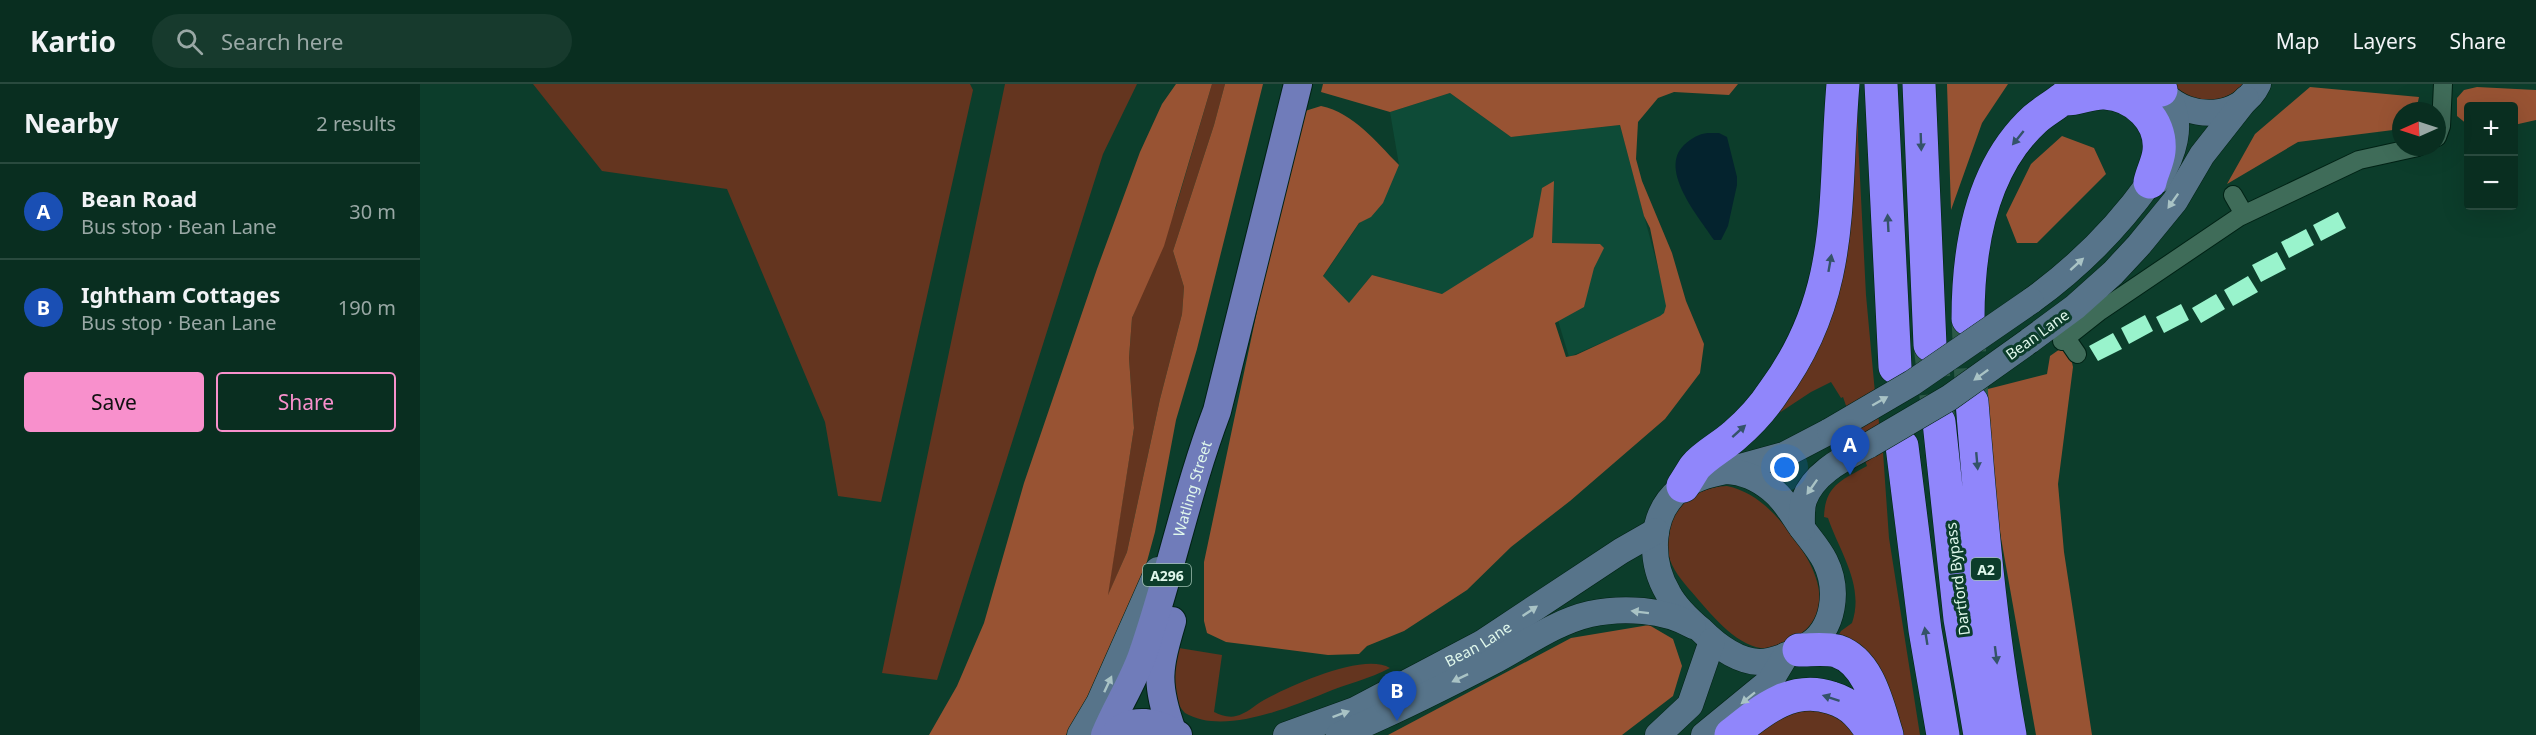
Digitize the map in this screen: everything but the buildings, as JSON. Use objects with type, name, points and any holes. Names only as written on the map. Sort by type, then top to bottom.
[{"type":"highway","points":[[1683,486],[1696,465],[1733,437],[1764,405],[1790,369],[1814,319],[1826,283],[1834,237],[1843,84]]},
{"type":"highway","points":[[1881,84],[1895,367]]},
{"type":"highway","points":[[1919,84],[1930,345]]},
{"type":"highway","points":[[1968,319],[1974,243],[1980,214],[1989,187],[2007,153],[2034,120],[2075,92],[2107,93],[2127,99],[2144,110],[2155,125],[2159,145],[2158,157],[2150,182]]},
{"type":"highway","name":"A2","points":[[1972,402],[1997,665],[2010,735]]},
{"type":"highway","name":"Dartford Bypass","points":[[1939,423],[1960,619],[1980,735]]},
{"type":"highway","points":[[1902,446],[1925,630],[1943,735]]},
{"type":"highway","points":[[1793,652],[1836,651],[1858,666],[1874,694],[1887,735]]},
{"type":"highway","points":[[1731,735],[1772,704],[1791,696],[1809,694],[1830,697],[1849,705],[1861,716],[1873,735]]},
{"type":"main road","name":"Watling Street","points":[[1105,735],[1142,655],[1183,524],[1203,447],[1217,411],[1298,84]]},
{"type":"main road","points":[[2160,89],[2189,111],[2212,113],[2236,106],[2256,89]]},
{"type":"main road","name":"Bean Lane","points":[[1726,471],[1784,455],[1912,383],[2031,301],[2087,255],[2118,223],[2150,182],[2158,180],[2170,159],[2174,145],[2175,113],[2160,89]]},
{"type":"main road","name":"Bean Lane","points":[[1802,528],[1804,502],[1814,484],[1827,470],[1949,398],[2075,307],[2113,273],[2175,201],[2202,155],[2256,89]]},
{"type":"main road","name":"Watling Street","points":[[1175,733],[1160,694],[1160,669],[1215,433],[1217,411]]},
{"type":"main road","points":[[1080,735],[1099,703],[1157,572],[1174,525],[1198,439],[1217,411]]},
{"type":"main road","points":[[1726,471],[1747,474],[1770,488],[1782,499],[1827,564],[1833,595],[1830,615],[1823,631],[1815,640],[1793,652],[1768,661],[1753,661],[1729,652],[1712,641],[1681,612],[1662,583],[1655,558],[1656,531],[1668,503],[1683,486],[1702,477],[1726,471]]},
{"type":"main road","name":"Bean Lane","points":[[1286,735],[1355,710],[1473,648],[1621,551],[1656,531]]},
{"type":"main road","name":"Bean Lane","points":[[1339,735],[1400,708],[1561,625],[1589,615],[1628,611],[1674,618],[1688,623],[1712,641]]},
{"type":"main road","points":[[1658,735],[1690,705],[1712,641]]},
{"type":"main road","points":[[1704,735],[1771,680],[1793,652]]},
{"type":"main road","points":[[1114,735],[1126,726],[1140,723],[1155,724],[1175,733]]},
{"type":"street","points":[[2442,102],[2443,84]]},
{"type":"street","name":"Bean Lane","points":[[2077,354],[2064,340],[2100,311],[2174,259],[2244,214],[2358,160],[2392,153]]},
{"type":"street","points":[[2233,195],[2244,214]]},
{"type":"shaded area","points":[[533,84],[970,84],[973,90],[881,502],[838,496],[825,422],[727,189],[602,171]]},
{"type":"shaded area","points":[[1005,84],[1137,84],[1103,154],[937,680],[882,673]]},
{"type":"shaded area","points":[[1176,84],[1212,84],[1164,246],[1132,318],[1129,358],[1134,428],[1108,595],[1127,552],[1160,399],[1182,314],[1184,287],[1173,251],[1225,84],[1263,84],[1197,349],[1176,420],[1155,532],[1143,576],[1090,692],[1066,735],[929,735],[957,686],[984,623],[1024,483],[1097,269],[1140,152],[1162,104]]},
{"type":"shaded area","points":[[1212,84],[1225,84],[1173,251],[1184,287],[1182,314],[1160,399],[1127,552],[1107,598],[1134,428],[1129,358],[1132,318],[1176,207]]},
{"type":"shaded area","points":[[1323,84],[1738,84],[1729,95],[1674,92],[1658,98],[1638,122],[1636,159],[1642,181],[1672,253],[1686,301],[1704,344],[1700,373],[1665,419],[1570,501],[1511,547],[1467,590],[1404,631],[1367,646],[1359,654],[1328,655],[1226,642],[1207,633],[1204,621],[1204,562],[1279,207],[1305,111],[1321,106],[1344,115],[1373,138],[1399,165],[1383,203],[1371,217],[1359,223],[1323,276],[1349,303],[1372,275],[1442,294],[1533,237],[1542,188],[1554,181],[1552,243],[1600,244],[1604,248],[1594,268],[1584,307],[1555,323],[1566,357],[1576,355],[1660,316],[1664,313],[1666,306],[1650,228],[1644,216],[1620,125],[1511,137],[1450,93],[1390,112],[1321,92]]},
{"type":"shaded area","points":[[1858,84],[1858,139],[1866,295],[1875,393],[1883,452],[1889,538],[1920,735],[1892,735],[1837,638],[1841,631],[1852,623],[1855,595],[1844,556],[1828,518],[1824,517],[1825,506],[1831,490],[1836,485],[1867,466],[1843,397],[1841,398],[1831,382],[1811,392],[1770,419],[1776,410]]},
{"type":"shaded area","points":[[1947,84],[2008,84],[1982,123],[1951,210]]},
{"type":"shaded area","points":[[2173,84],[2244,84],[2227,96],[2208,101],[2189,97]]},
{"type":"shaded area","points":[[2310,87],[2419,97],[2418,102],[2392,102],[2392,130],[2298,142],[2227,184],[2255,134]]},
{"type":"shaded area","points":[[2477,87],[2536,90],[2536,120],[2518,124],[2518,102],[2464,102],[2464,122],[2457,116],[2457,98],[2464,90]]},
{"type":"shaded area","points":[[1450,93],[1511,137],[1620,125],[1670,313],[1569,357],[1547,284],[1442,294],[1372,275],[1349,304],[1320,281],[1399,165],[1390,112]]},
{"type":"shaded area","points":[[2062,136],[2094,148],[2106,174],[2037,243],[2017,243],[2006,215],[2031,164]]},
{"type":"shaded area","points":[[2060,349],[2071,358],[2073,367],[2058,484],[2064,552],[2092,735],[2036,735],[1988,465],[1982,394],[1988,389],[2047,374],[2050,356]]},
{"type":"shaded area","points":[[1727,486],[1755,498],[1771,511],[1801,548],[1815,576],[1819,591],[1819,605],[1815,618],[1805,631],[1790,642],[1776,648],[1762,648],[1737,638],[1714,618],[1685,584],[1670,560],[1667,545],[1668,532],[1679,508],[1700,492]]},
{"type":"shaded area","points":[[1649,625],[1673,639],[1682,666],[1673,696],[1622,735],[1388,735],[1571,638]]},
{"type":"shaded area","points":[[1179,648],[1222,655],[1214,712],[1233,717],[1276,694],[1345,667],[1378,664],[1390,668],[1273,712],[1235,721],[1217,721],[1200,719],[1185,713],[1180,706],[1173,682]]},
{"type":"shaded area","points":[[1820,705],[1862,735],[1744,735],[1775,715]]},
{"type":"water","points":[[1719,133],[1727,137],[1737,177],[1728,226],[1721,240],[1714,240],[1691,206],[1678,180],[1676,167],[1677,155],[1684,145],[1701,134]]},
{"type":"tunnel","points":[[1968,319],[1972,402]]},
{"type":"tunnel","points":[[1930,345],[1939,422]]},
{"type":"place","name":"Bean Road","points":[[1850,475]]},
{"type":"place","name":"Ightham Cottages","points":[[1397,721]]}]
